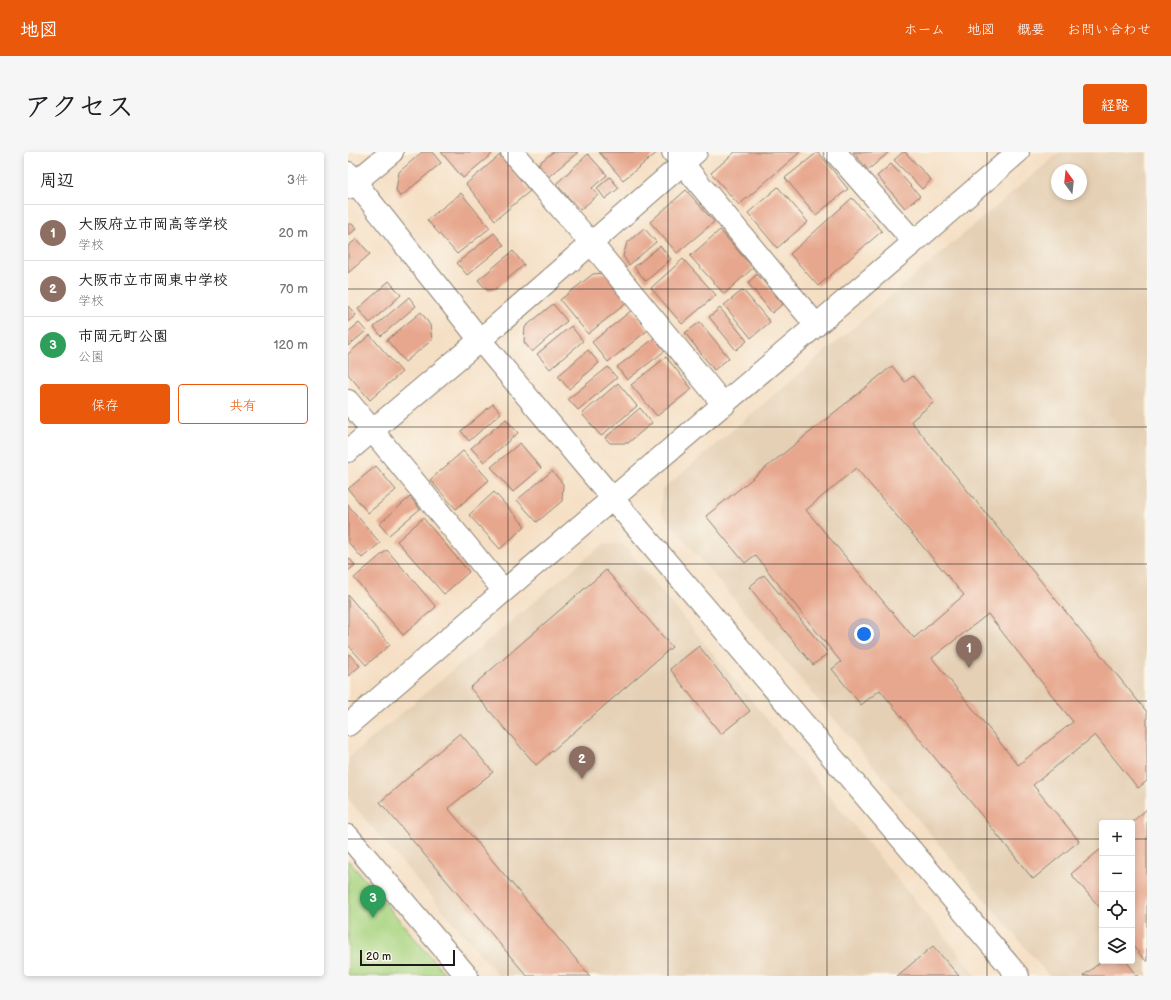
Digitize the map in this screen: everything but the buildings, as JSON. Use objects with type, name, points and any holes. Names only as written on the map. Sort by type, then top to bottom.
[{"type":"street","points":[[392,152],[350,181],[613,499],[1018,976]]},
{"type":"street","points":[[512,152],[591,244],[724,405]]},
{"type":"street","points":[[835,152],[914,242]]},
{"type":"street","points":[[348,725],[914,242],[1008,155]]},
{"type":"street","points":[[348,451],[591,244],[684,156],[816,325]]},
{"type":"street","points":[[348,401],[504,591]]},
{"type":"street","points":[[348,836],[467,976]]},
{"type":"shaded area","points":[[1060,152],[1147,152],[1147,976],[1049,976],[661,512],[662,490]]},
{"type":"shaded area","points":[[603,544],[624,545],[977,976],[499,976],[348,799],[348,758]]},
{"type":"green space","points":[[348,860],[447,976],[348,976]]},
{"type":"place","name":"大阪府立市岡高等学校","points":[[969,668]]},
{"type":"place","name":"大阪市立市岡東中学校","points":[[582,779]]},
{"type":"place","name":"市岡元町公園","points":[[373,918]]}]
